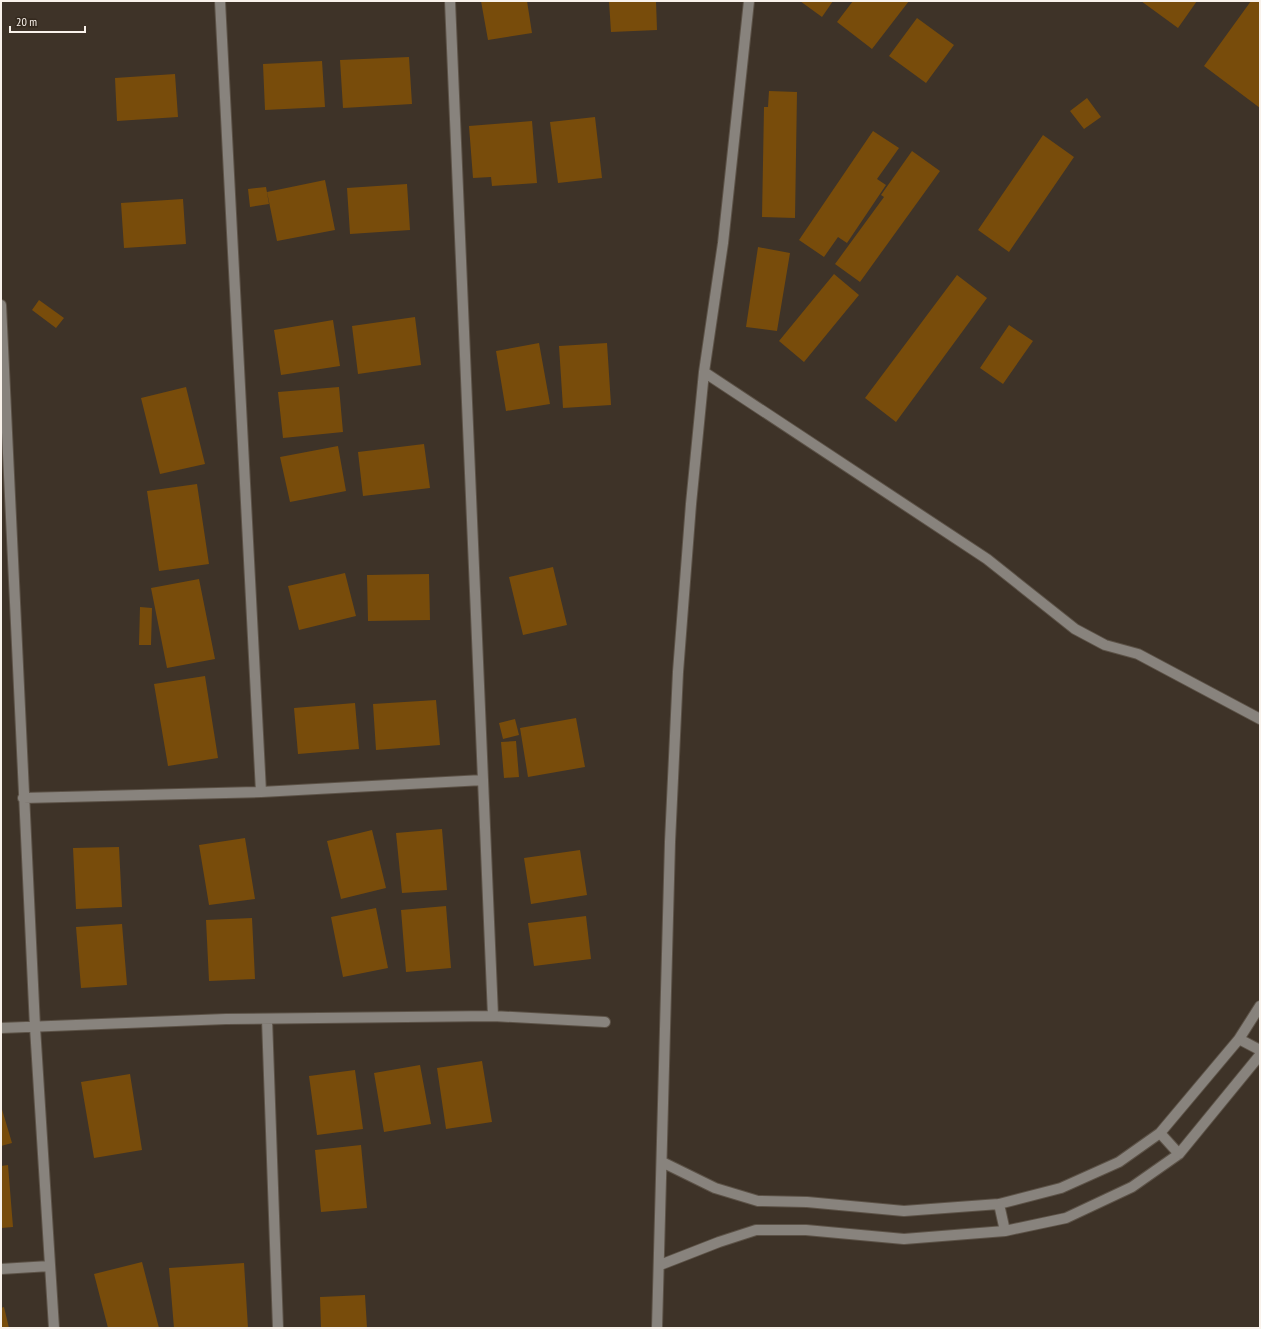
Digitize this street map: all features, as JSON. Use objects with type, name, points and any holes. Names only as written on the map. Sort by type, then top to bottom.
[{"type":"street","points":[[220,1],[261,792]]},
{"type":"street","points":[[450,1],[493,1016]]},
{"type":"street","points":[[657,1328],[660,1265],[670,842],[678,672],[691,504],[704,372],[723,243],[749,1]]},
{"type":"street","points":[[1,305],[23,798],[35,1027],[54,1328]]},
{"type":"street","points":[[704,372],[987,559],[1075,629],[1105,645],[1138,654],[1260,719]]},
{"type":"street","points":[[23,798],[261,792],[483,780]]},
{"type":"street","points":[[662,1162],[715,1188],[758,1201],[807,1202],[904,1210],[999,1204],[1061,1188],[1119,1162],[1160,1133],[1239,1039],[1260,1006]]},
{"type":"street","points":[[1,1028],[267,1018],[493,1016],[605,1022]]},
{"type":"street","points":[[267,1018],[278,1328]]},
{"type":"street","points":[[1239,1039],[1260,1050]]},
{"type":"street","points":[[660,1265],[756,1230],[806,1230],[904,1239],[1005,1231],[1066,1218],[1132,1187],[1180,1154],[1260,1056]]},
{"type":"street","points":[[1160,1133],[1180,1154]]},
{"type":"street","points":[[999,1204],[1005,1231]]},
{"type":"street","points":[[1,1269],[50,1266]]},
{"type":"building","points":[[481,1],[527,1],[532,33],[488,40]]},
{"type":"building","points":[[609,1],[656,1],[657,30],[611,32]]},
{"type":"building","points":[[800,1],[833,1],[822,17]]},
{"type":"building","points":[[853,1],[909,1],[872,49],[837,22]]},
{"type":"building","points":[[1141,1],[1197,1],[1178,28]]},
{"type":"building","points":[[1251,1],[1260,1],[1260,108],[1204,66]]},
{"type":"building","points":[[917,18],[954,45],[926,83],[889,56]]},
{"type":"building","points":[[409,57],[412,104],[343,108],[340,60]]},
{"type":"building","points":[[322,61],[325,107],[265,110],[263,64]]},
{"type":"building","points":[[175,74],[178,117],[117,121],[115,78]]},
{"type":"building","points":[[769,91],[797,92],[795,218],[762,217],[764,107],[768,107]]},
{"type":"building","points":[[1087,98],[1101,117],[1084,129],[1070,111]]},
{"type":"building","points":[[595,117],[602,178],[558,183],[550,122]]},
{"type":"building","points":[[532,121],[537,183],[492,186],[491,177],[473,178],[469,126]]},
{"type":"building","points":[[873,131],[899,148],[877,179],[886,185],[847,243],[838,237],[824,257],[799,240]]},
{"type":"building","points":[[1043,135],[1074,157],[1009,252],[978,230]]},
{"type":"building","points":[[912,151],[940,171],[860,282],[835,264],[884,197],[881,195]]},
{"type":"building","points":[[325,180],[335,230],[277,241],[267,192]]},
{"type":"building","points":[[407,184],[410,230],[350,234],[347,188]]},
{"type":"building","points":[[266,187],[269,204],[250,207],[248,189]]},
{"type":"building","points":[[183,199],[186,244],[124,248],[121,203]]},
{"type":"building","points":[[758,247],[790,253],[777,331],[746,327]]},
{"type":"building","points":[[834,274],[859,295],[804,362],[779,341]]},
{"type":"building","points":[[957,275],[987,298],[896,422],[865,398]]},
{"type":"building","points":[[39,300],[64,318],[56,328],[32,310]]},
{"type":"building","points":[[415,317],[421,365],[358,374],[352,326]]},
{"type":"building","points":[[333,320],[340,366],[281,375],[274,330]]},
{"type":"building","points":[[1009,325],[1033,341],[1003,384],[980,368]]},
{"type":"building","points":[[539,343],[550,404],[506,411],[496,351]]},
{"type":"building","points":[[607,343],[611,405],[563,408],[559,346]]},
{"type":"building","points":[[186,387],[205,464],[160,474],[141,398]]},
{"type":"building","points":[[339,387],[343,432],[283,438],[278,392]]},
{"type":"building","points":[[424,444],[430,488],[363,496],[358,452]]},
{"type":"building","points":[[338,446],[346,491],[290,502],[280,457]]},
{"type":"building","points":[[197,484],[209,564],[159,571],[147,491]]},
{"type":"building","points":[[553,567],[567,625],[523,635],[509,577]]},
{"type":"building","points":[[345,573],[356,616],[299,630],[288,586]]},
{"type":"building","points":[[429,574],[430,620],[368,621],[367,575]]},
{"type":"building","points":[[199,579],[215,659],[167,668],[151,588]]},
{"type":"building","points":[[140,607],[152,608],[151,645],[139,645]]},
{"type":"building","points":[[205,676],[218,758],[168,766],[154,684]]},
{"type":"building","points":[[436,700],[440,745],[376,750],[373,704]]},
{"type":"building","points":[[355,703],[359,749],[298,754],[294,708]]},
{"type":"building","points":[[576,718],[585,767],[528,777],[520,728]]},
{"type":"building","points":[[515,719],[519,735],[503,739],[499,723]]},
{"type":"building","points":[[516,741],[519,777],[504,778],[501,742]]},
{"type":"building","points":[[442,829],[447,890],[402,893],[396,833]]},
{"type":"building","points":[[372,830],[386,888],[341,899],[327,841]]},
{"type":"building","points":[[245,838],[255,899],[209,905],[199,845]]},
{"type":"building","points":[[119,847],[122,907],[76,909],[73,848]]},
{"type":"building","points":[[580,850],[587,895],[531,904],[524,858]]},
{"type":"building","points":[[446,906],[451,968],[406,972],[401,910]]},
{"type":"building","points":[[376,908],[388,968],[343,977],[331,917]]},
{"type":"building","points":[[586,916],[591,959],[534,966],[528,923]]},
{"type":"building","points":[[252,918],[255,979],[209,981],[206,920]]},
{"type":"building","points":[[122,924],[127,985],[81,988],[76,927]]},
{"type":"building","points":[[482,1061],[492,1122],[446,1129],[437,1068]]},
{"type":"building","points":[[420,1065],[431,1124],[384,1132],[374,1073]]},
{"type":"building","points":[[355,1070],[363,1129],[317,1135],[309,1076]]},
{"type":"building","points":[[130,1074],[142,1150],[94,1158],[81,1082]]},
{"type":"building","points":[[1,1106],[12,1143],[1,1146]]},
{"type":"building","points":[[361,1145],[367,1208],[321,1212],[315,1150]]},
{"type":"building","points":[[8,1165],[13,1227],[1,1228],[1,1166]]},
{"type":"building","points":[[142,1262],[159,1328],[108,1328],[94,1274]]},
{"type":"building","points":[[244,1263],[248,1328],[174,1328],[169,1268]]},
{"type":"building","points":[[365,1295],[367,1328],[321,1328],[320,1297]]},
{"type":"building","points":[[4,1307],[9,1328],[1,1328],[1,1308]]}]
